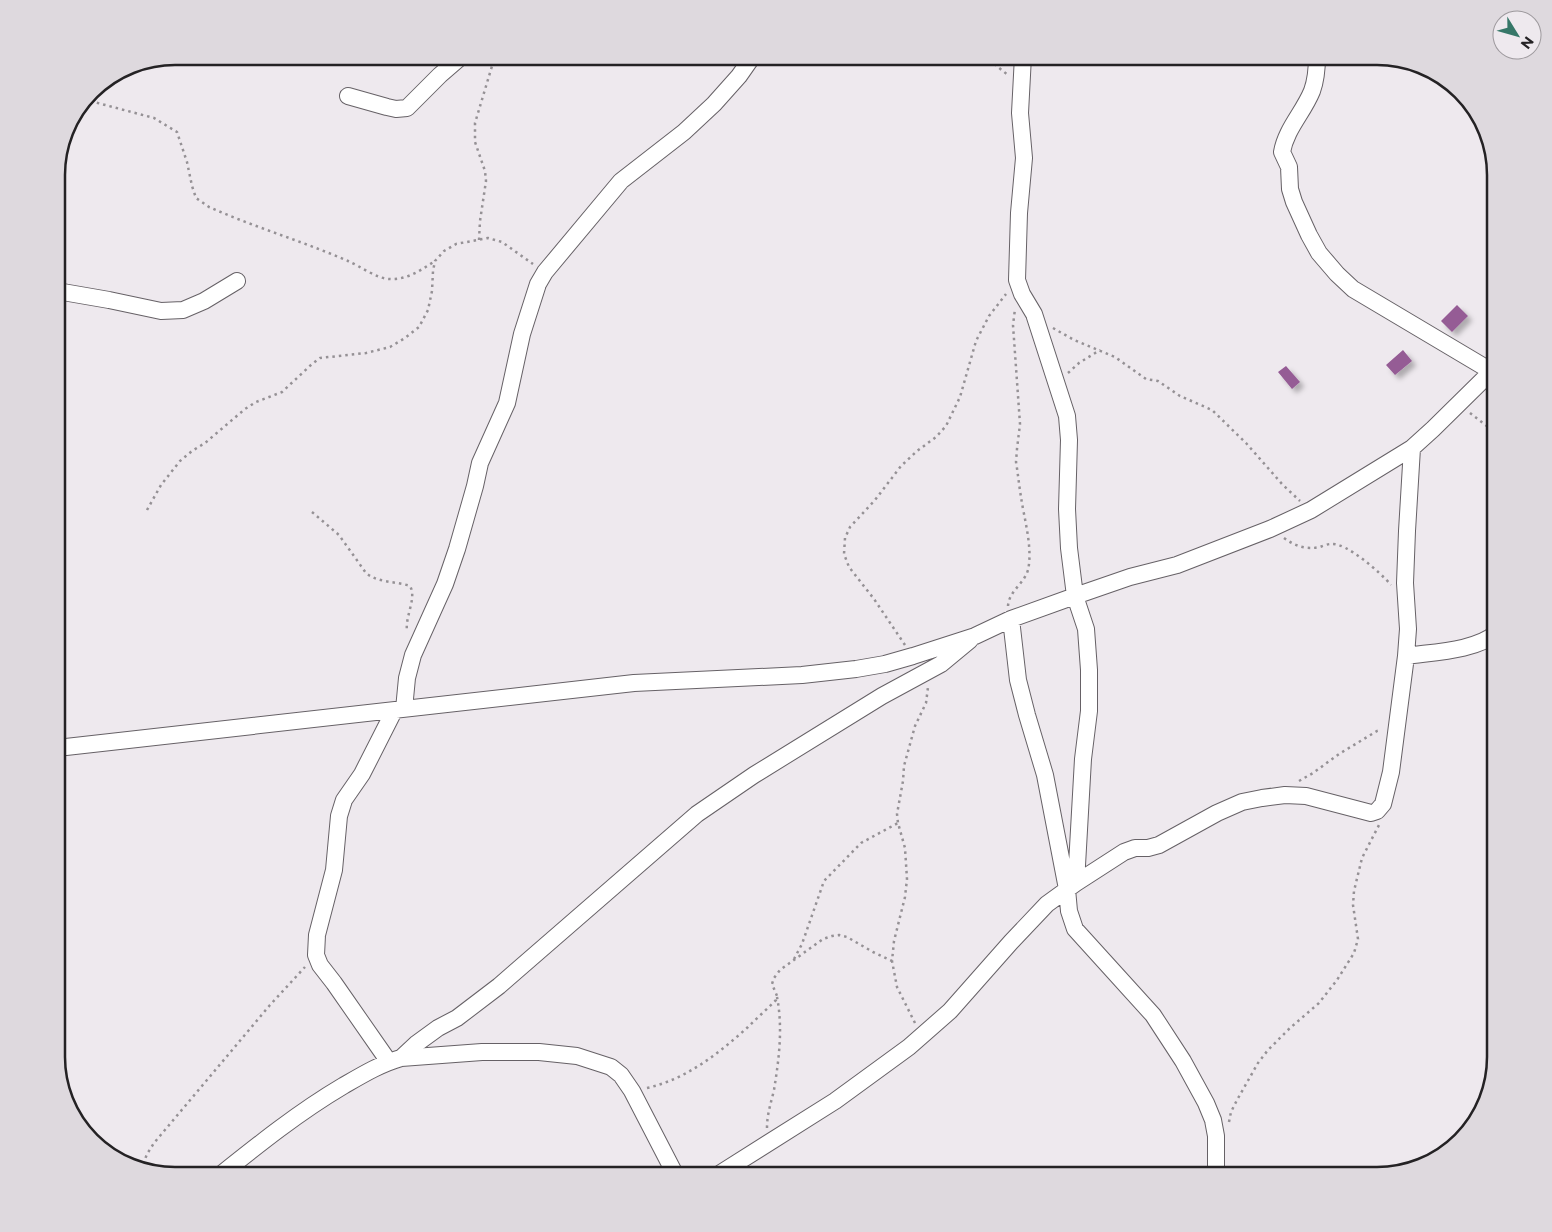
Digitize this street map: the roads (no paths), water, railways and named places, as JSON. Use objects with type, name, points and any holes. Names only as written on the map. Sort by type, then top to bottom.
[{"type":"street","points":[[348,96],[402,110],[407,108],[452,65]]},
{"type":"street","points":[[395,1060],[320,965],[316,955],[317,936],[334,870],[339,816],[344,800],[362,774],[399,710],[412,655],[445,584],[457,549],[480,463],[506,403],[522,334],[538,284],[545,272],[621,180],[684,132],[714,104],[747,65]]},
{"type":"street","points":[[1022,65],[1020,113],[1024,158],[1019,213],[1019,287],[1034,314],[1067,416],[1070,440],[1067,509],[1069,548],[1075,596],[1086,629],[1089,670],[1088,711],[1069,911],[1075,929],[1153,1015],[1183,1061],[1213,1120],[1216,1136],[1216,1167]]},
{"type":"street","points":[[1316,65],[1312,92],[1287,135],[1282,152],[1289,167],[1290,189],[1294,202],[1312,241],[1327,264],[1353,289],[1487,366]]},
{"type":"street","points":[[65,292],[162,311],[183,310],[204,301],[237,281]]},
{"type":"street","points":[[65,747],[634,683],[811,674],[866,667],[913,656],[975,636],[1011,619],[1130,577],[1177,565],[1270,529],[1311,510],[1412,448],[1487,375]]},
{"type":"street","points":[[730,1167],[835,1101],[909,1047],[950,1012],[1047,904],[1124,852],[1135,848],[1148,848],[1159,845],[1217,813],[1242,802],[1262,798],[1286,795],[1306,796],[1371,813],[1377,811],[1383,804],[1388,786],[1406,656],[1408,629],[1406,602],[1407,513],[1412,448]]},
{"type":"street","points":[[1011,619],[1018,680],[1045,775],[1072,886]]},
{"type":"street","points":[[230,1167],[322,1098],[365,1073],[395,1060],[438,1028],[457,1018],[499,986],[697,814],[754,775],[874,701],[941,664],[975,636]]},
{"type":"street","points":[[1406,656],[1467,647],[1487,640]]},
{"type":"street","points":[[395,1060],[501,1052],[539,1052],[577,1056],[611,1067],[621,1075],[632,1091],[671,1167]]}]
